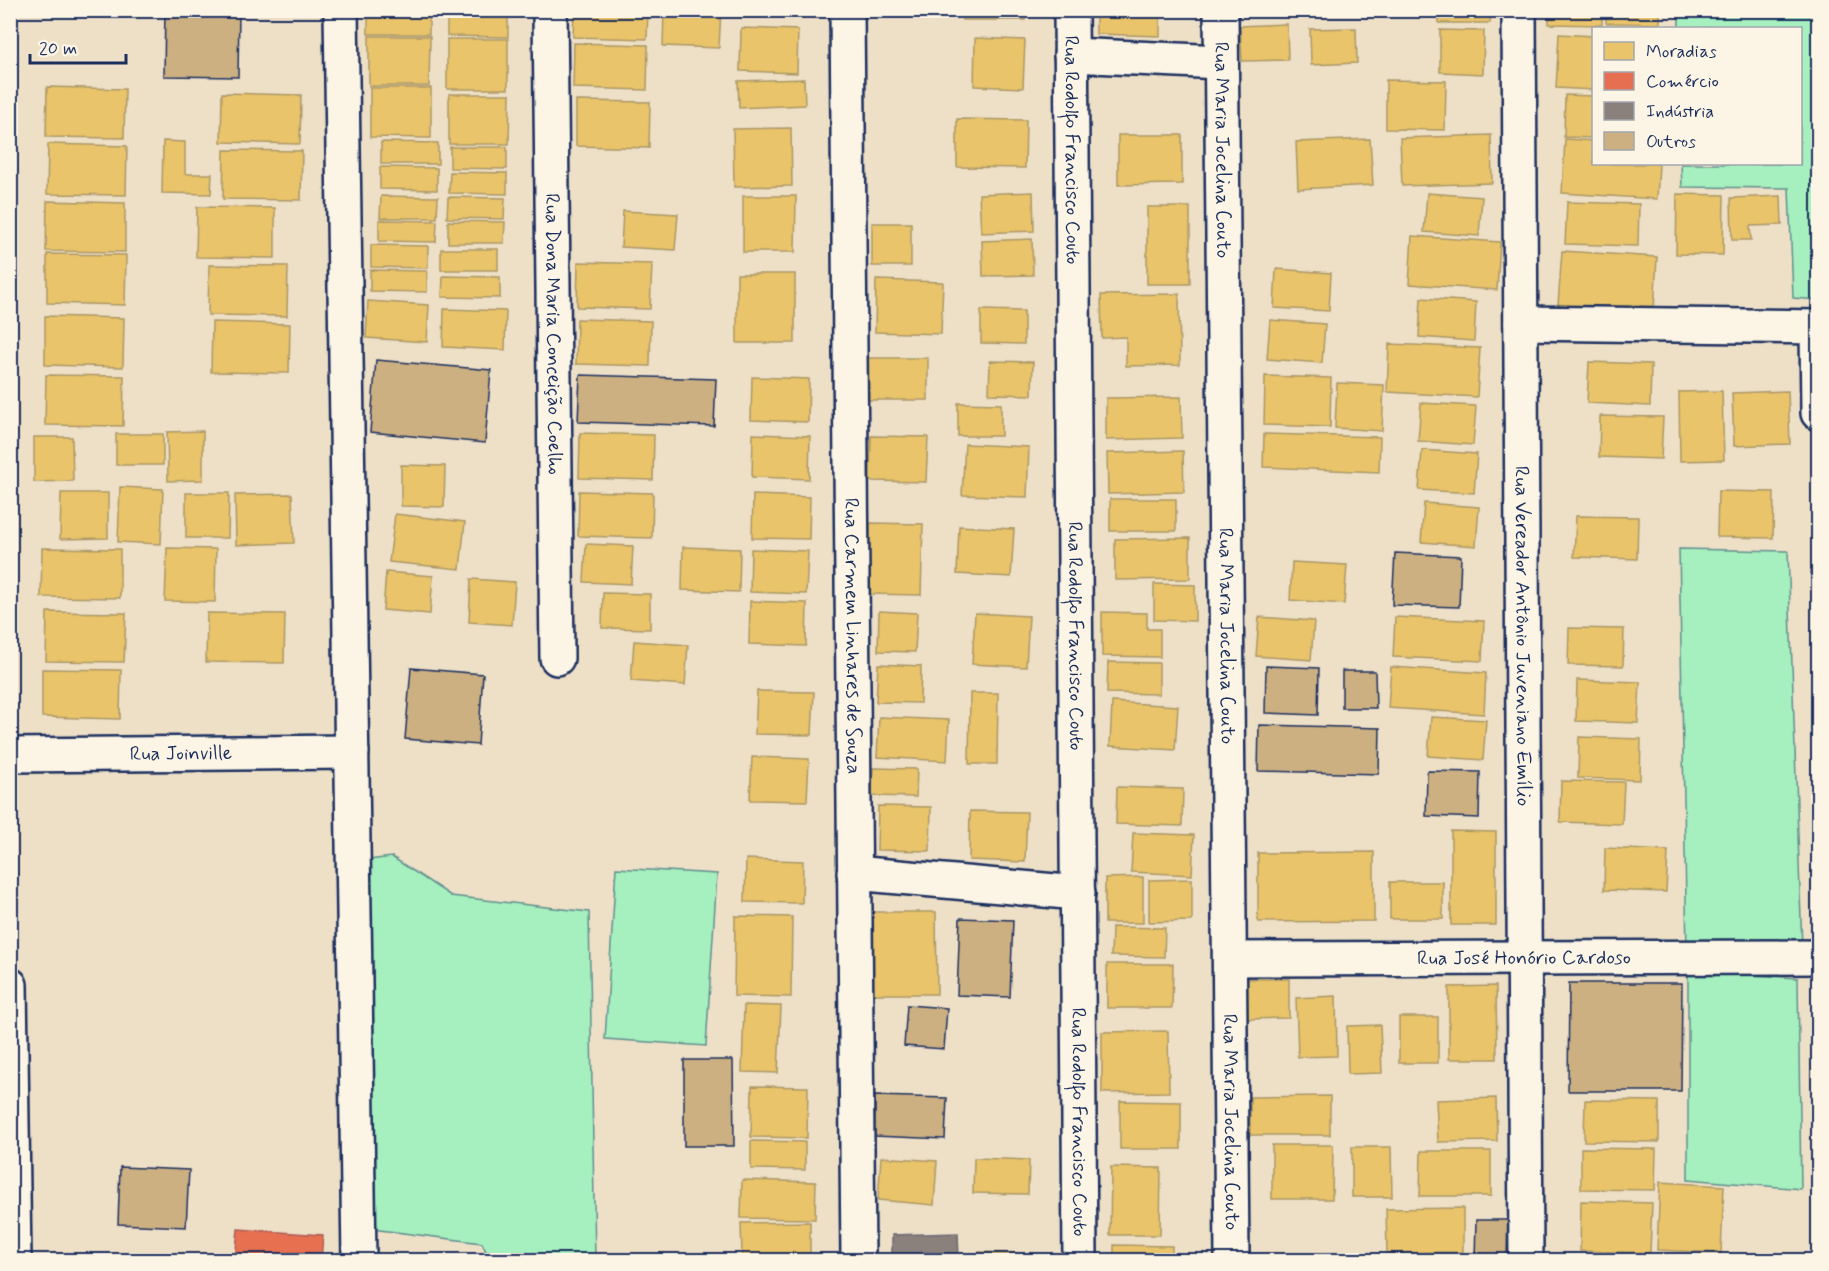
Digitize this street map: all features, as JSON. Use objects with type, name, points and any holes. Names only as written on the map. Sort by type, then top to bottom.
[{"type":"street","points":[[341,10],[359,1260]]},
{"type":"street","name":"Rua Dona Maria Conceição Coelho","points":[[550,10],[557,658]]},
{"type":"street","name":"Rua Carmem Linhares de Souza","points":[[847,10],[858,1260]]},
{"type":"street","name":"Rua Rodolfo Francisco Couto","points":[[1071,10],[1080,1260]]},
{"type":"street","name":"Rua Maria Jocelina Couto","points":[[1221,10],[1232,1260]]},
{"type":"street","name":"Rua Vereador Antônio Juveniano Emílio","points":[[1519,10],[1526,1260]]},
{"type":"street","points":[[1071,55],[1221,62]]},
{"type":"street","points":[[1521,323],[1818,327],[1818,413]]},
{"type":"street","name":"Rua Joinville","points":[[10,755],[351,752]]},
{"type":"street","points":[[854,873],[1078,893]]},
{"type":"street","name":"Rua José Honório Cardoso","points":[[1230,958],[1818,957]]},
{"type":"street","points":[[10,986],[14,1260]]},
{"type":"green space","points":[[1679,11],[1818,11],[1818,300],[1793,298],[1789,188],[1682,187],[1681,165],[1802,165],[1802,27],[1679,27]]},
{"type":"green space","points":[[1679,549],[1788,551],[1802,948],[1687,951]]},
{"type":"green space","points":[[392,857],[451,896],[589,912],[595,1260],[490,1260],[482,1243],[372,1229],[361,861]]},
{"type":"green space","points":[[616,868],[717,874],[706,1046],[605,1039]]},
{"type":"green space","points":[[1688,971],[1798,978],[1801,1189],[1688,1179]]},
{"type":"building: Moradias","points":[[368,10],[429,10],[429,34],[368,34]]},
{"type":"building: Moradias","points":[[447,10],[508,10],[508,37],[447,36]]},
{"type":"building: Moradias","points":[[574,10],[648,10],[647,39],[573,37]]},
{"type":"building: Moradias","points":[[664,10],[721,10],[719,48],[663,46]]},
{"type":"building: Moradias","points":[[962,10],[1026,10],[1025,20],[962,20]]},
{"type":"building: Moradias","points":[[1096,10],[1160,10],[1160,36],[1096,34]]},
{"type":"building: Moradias","points":[[1439,10],[1491,10],[1490,23],[1439,23]]},
{"type":"building: Moradias","points":[[1549,10],[1602,10],[1602,25],[1549,24]]},
{"type":"building: Moradias","points":[[1606,10],[1660,10],[1660,24],[1606,23]]},
{"type":"building: Moradias","points":[[1287,24],[1288,60],[1242,61],[1240,26]]},
{"type":"building: Moradias","points":[[741,28],[798,30],[797,73],[740,71]]},
{"type":"building: Moradias","points":[[1356,28],[1357,63],[1311,65],[1310,29]]},
{"type":"building: Moradias","points":[[1440,30],[1484,31],[1483,74],[1440,72]]},
{"type":"building: Moradias","points":[[1559,34],[1592,36],[1592,90],[1556,88]]},
{"type":"building: Moradias","points":[[369,36],[430,36],[429,86],[369,86]]},
{"type":"building: Moradias","points":[[975,38],[1025,40],[1023,88],[974,86]]},
{"type":"building: Moradias","points":[[447,39],[508,39],[508,89],[447,89]]},
{"type":"building: Moradias","points":[[574,43],[648,45],[647,90],[573,88]]},
{"type":"building: Moradias","points":[[804,79],[805,105],[739,108],[738,81]]},
{"type":"building: Moradias","points":[[1386,80],[1446,81],[1445,130],[1386,129]]},
{"type":"building: Moradias","points":[[47,87],[125,89],[124,138],[46,137]]},
{"type":"building: Moradias","points":[[370,88],[431,88],[431,138],[370,137]]},
{"type":"building: Moradias","points":[[222,93],[301,95],[300,144],[221,142]]},
{"type":"building: Moradias","points":[[449,94],[510,94],[509,144],[449,144]]},
{"type":"building: Moradias","points":[[1565,95],[1592,96],[1592,138],[1564,137]]},
{"type":"building: Moradias","points":[[576,101],[650,102],[649,148],[576,146]]},
{"type":"building: Moradias","points":[[957,119],[1026,120],[1025,168],[957,167]]},
{"type":"building: Moradias","points":[[791,128],[792,186],[734,187],[733,129]]},
{"type":"building: Moradias","points":[[1118,135],[1182,135],[1182,184],[1118,185]]},
{"type":"building: Moradias","points":[[1491,135],[1492,183],[1402,186],[1400,138]]},
{"type":"building: Moradias","points":[[1370,139],[1373,185],[1298,189],[1296,142]]},
{"type":"building: Moradias","points":[[1565,139],[1592,141],[1592,165],[1659,165],[1657,199],[1562,193]]},
{"type":"building: Moradias","points":[[163,141],[185,142],[185,174],[212,174],[211,194],[162,193]]},
{"type":"building: Moradias","points":[[381,142],[438,143],[438,164],[381,164]]},
{"type":"building: Moradias","points":[[48,144],[127,146],[126,195],[47,194]]},
{"type":"building: Moradias","points":[[450,147],[507,147],[507,169],[450,168]]},
{"type":"building: Moradias","points":[[224,150],[302,151],[301,200],[223,199]]},
{"type":"building: Moradias","points":[[380,167],[437,168],[437,190],[380,189]]},
{"type":"building: Moradias","points":[[450,172],[507,173],[507,194],[449,193]]},
{"type":"building: Moradias","points":[[1033,192],[1034,231],[981,233],[979,194]]},
{"type":"building: Moradias","points":[[1427,193],[1482,197],[1479,236],[1424,232]]},
{"type":"building: Moradias","points":[[1677,194],[1724,195],[1723,255],[1676,254]]},
{"type":"building: Moradias","points":[[381,196],[438,197],[437,218],[380,218]]},
{"type":"building: Moradias","points":[[743,196],[796,196],[795,252],[743,252]]},
{"type":"building: Moradias","points":[[1781,196],[1782,225],[1750,226],[1751,240],[1732,240],[1731,198]]},
{"type":"building: Moradias","points":[[448,197],[505,198],[504,219],[447,218]]},
{"type":"building: Moradias","points":[[47,201],[125,203],[125,252],[46,251]]},
{"type":"building: Moradias","points":[[1567,202],[1639,204],[1638,246],[1565,244]]},
{"type":"building: Moradias","points":[[197,207],[275,208],[275,258],[196,257]]},
{"type":"building: Moradias","points":[[1147,207],[1190,207],[1190,284],[1147,284]]},
{"type":"building: Moradias","points":[[623,211],[678,214],[675,250],[621,247]]},
{"type":"building: Moradias","points":[[379,220],[437,221],[436,242],[379,241]]},
{"type":"building: Moradias","points":[[448,221],[505,222],[504,243],[448,243]]},
{"type":"building: Moradias","points":[[872,223],[911,223],[911,266],[872,266]]},
{"type":"building: Moradias","points":[[1412,236],[1500,242],[1497,290],[1409,284]]},
{"type":"building: Moradias","points":[[1032,239],[1033,275],[983,276],[982,241]]},
{"type":"building: Moradias","points":[[371,245],[428,246],[428,268],[371,267]]},
{"type":"building: Moradias","points":[[441,249],[498,249],[498,270],[441,270]]},
{"type":"building: Moradias","points":[[1562,251],[1657,257],[1654,311],[1558,305]]},
{"type":"building: Moradias","points":[[47,254],[126,255],[125,305],[47,303]]},
{"type":"building: Moradias","points":[[578,262],[652,264],[650,309],[577,307]]},
{"type":"building: Moradias","points":[[209,265],[288,266],[287,316],[208,315]]},
{"type":"building: Moradias","points":[[1276,269],[1331,273],[1329,311],[1274,308]]},
{"type":"building: Moradias","points":[[370,270],[427,271],[427,292],[370,291]]},
{"type":"building: Moradias","points":[[737,274],[795,274],[795,343],[737,343]]},
{"type":"building: Moradias","points":[[443,276],[500,277],[500,298],[442,297]]},
{"type":"building: Moradias","points":[[876,280],[943,282],[941,334],[875,332]]},
{"type":"building: Moradias","points":[[1179,294],[1180,365],[1126,366],[1126,337],[1102,338],[1101,295]]},
{"type":"building: Moradias","points":[[1421,298],[1476,302],[1474,341],[1419,337]]},
{"type":"building: Moradias","points":[[368,301],[429,305],[427,342],[366,338]]},
{"type":"building: Moradias","points":[[444,309],[506,311],[505,350],[443,347]]},
{"type":"building: Moradias","points":[[981,310],[1024,311],[1024,344],[981,343]]},
{"type":"building: Moradias","points":[[45,316],[124,318],[123,367],[45,365]]},
{"type":"building: Moradias","points":[[577,319],[651,321],[650,366],[576,364]]},
{"type":"building: Moradias","points":[[1270,320],[1325,324],[1322,363],[1267,359]]},
{"type":"building: Moradias","points":[[212,322],[290,324],[289,373],[211,372]]},
{"type":"building: Moradias","points":[[1389,344],[1480,348],[1477,397],[1387,392]]},
{"type":"building: Moradias","points":[[867,358],[928,358],[928,400],[867,400]]},
{"type":"building: Moradias","points":[[990,361],[1033,362],[1032,395],[989,394]]},
{"type":"building: Moradias","points":[[1589,362],[1651,364],[1650,406],[1587,403]]},
{"type":"building: Moradias","points":[[46,375],[124,376],[123,426],[45,425]]},
{"type":"building: Moradias","points":[[1265,376],[1331,378],[1330,427],[1264,425]]},
{"type":"building: Moradias","points":[[752,377],[809,379],[808,422],[751,420]]},
{"type":"building: Moradias","points":[[1337,383],[1384,385],[1382,431],[1335,428]]},
{"type":"building: Moradias","points":[[1722,391],[1724,460],[1680,461],[1679,392]]},
{"type":"building: Moradias","points":[[1788,391],[1790,444],[1734,446],[1732,393]]},
{"type":"building: Moradias","points":[[1181,397],[1182,438],[1106,440],[1106,398]]},
{"type":"building: Moradias","points":[[958,403],[1001,404],[1001,436],[958,436]]},
{"type":"building: Moradias","points":[[1421,403],[1476,406],[1473,445],[1418,441]]},
{"type":"building: Moradias","points":[[1600,416],[1663,417],[1661,459],[1599,457]]},
{"type":"building: Moradias","points":[[203,431],[203,480],[168,481],[167,432]]},
{"type":"building: Moradias","points":[[580,433],[654,435],[653,480],[579,478]]},
{"type":"building: Moradias","points":[[116,434],[163,434],[163,465],[116,465]]},
{"type":"building: Moradias","points":[[753,434],[810,436],[809,479],[752,477]]},
{"type":"building: Moradias","points":[[1264,434],[1380,437],[1379,472],[1263,467]]},
{"type":"building: Moradias","points":[[871,436],[928,437],[926,482],[870,481]]},
{"type":"building: Moradias","points":[[34,437],[72,437],[73,481],[34,482]]},
{"type":"building: Moradias","points":[[965,444],[1029,447],[1027,497],[962,495]]},
{"type":"building: Moradias","points":[[1422,450],[1477,454],[1474,493],[1419,490]]},
{"type":"building: Moradias","points":[[1183,451],[1184,492],[1108,494],[1107,453]]},
{"type":"building: Moradias","points":[[401,465],[445,466],[444,507],[401,506]]},
{"type":"building: Moradias","points":[[120,487],[163,489],[161,544],[118,542]]},
{"type":"building: Moradias","points":[[579,491],[653,493],[652,538],[578,536]]},
{"type":"building: Moradias","points":[[1718,491],[1774,492],[1773,538],[1717,537]]},
{"type":"building: Moradias","points":[[61,493],[108,493],[108,538],[60,539]]},
{"type":"building: Moradias","points":[[186,493],[229,493],[228,538],[186,538]]},
{"type":"building: Moradias","points":[[292,494],[294,543],[236,545],[235,495]]},
{"type":"building: Moradias","points":[[753,495],[810,497],[809,539],[752,538]]},
{"type":"building: Moradias","points":[[1110,499],[1176,499],[1176,531],[1110,531]]},
{"type":"building: Moradias","points":[[1424,503],[1479,507],[1476,546],[1421,542]]},
{"type":"building: Moradias","points":[[395,514],[465,522],[460,569],[389,562]]},
{"type":"building: Moradias","points":[[1576,516],[1638,517],[1637,559],[1574,557]]},
{"type":"building: Moradias","points":[[870,523],[923,524],[921,595],[868,594]]},
{"type":"building: Moradias","points":[[959,526],[1014,529],[1011,577],[957,574]]},
{"type":"building: Moradias","points":[[1190,538],[1190,579],[1115,580],[1115,539]]},
{"type":"building: Moradias","points":[[586,544],[633,546],[631,584],[584,582]]},
{"type":"building: Moradias","points":[[683,547],[740,549],[739,592],[682,590]]},
{"type":"building: Moradias","points":[[42,548],[120,549],[120,598],[41,597]]},
{"type":"building: Moradias","points":[[167,548],[216,549],[215,602],[165,601]]},
{"type":"building: Moradias","points":[[751,549],[808,551],[806,594],[750,592]]},
{"type":"building: Moradias","points":[[1292,562],[1347,565],[1344,604],[1290,600]]},
{"type":"building: Moradias","points":[[386,572],[433,576],[430,614],[383,610]]},
{"type":"building: Moradias","points":[[471,579],[515,582],[512,625],[469,622]]},
{"type":"building: Moradias","points":[[1154,584],[1195,585],[1195,621],[1154,620]]},
{"type":"building: Moradias","points":[[603,593],[650,594],[650,629],[602,628]]},
{"type":"building: Moradias","points":[[750,601],[807,603],[806,646],[749,644]]},
{"type":"building: Moradias","points":[[879,611],[917,613],[915,652],[878,651]]},
{"type":"building: Moradias","points":[[47,612],[126,613],[124,662],[46,661]]},
{"type":"building: Moradias","points":[[1102,612],[1147,613],[1147,629],[1160,629],[1160,657],[1102,656]]},
{"type":"building: Moradias","points":[[207,613],[285,614],[284,663],[206,662]]},
{"type":"building: Moradias","points":[[975,613],[1029,616],[1026,667],[972,664]]},
{"type":"building: Moradias","points":[[1259,617],[1314,621],[1311,660],[1256,656]]},
{"type":"building: Moradias","points":[[1395,617],[1484,621],[1482,661],[1393,657]]},
{"type":"building: Moradias","points":[[1569,628],[1624,629],[1623,666],[1568,665]]},
{"type":"building: Moradias","points":[[634,641],[688,645],[685,685],[631,681]]},
{"type":"building: Moradias","points":[[1108,662],[1159,663],[1159,694],[1107,693]]},
{"type":"building: Moradias","points":[[878,664],[921,666],[920,703],[876,702]]},
{"type":"building: Moradias","points":[[1391,667],[1486,673],[1484,714],[1388,708]]},
{"type":"building: Moradias","points":[[42,669],[121,670],[120,719],[42,717]]},
{"type":"building: Moradias","points":[[1577,680],[1640,682],[1638,723],[1576,721]]},
{"type":"building: Moradias","points":[[757,691],[814,692],[812,735],[755,734]]},
{"type":"building: Moradias","points":[[970,693],[998,693],[997,764],[969,764]]},
{"type":"building: Moradias","points":[[1112,702],[1178,706],[1175,750],[1110,746]]},
{"type":"building: Moradias","points":[[879,717],[949,720],[947,761],[877,757]]},
{"type":"building: Moradias","points":[[1431,717],[1486,720],[1483,760],[1428,756]]},
{"type":"building: Moradias","points":[[1579,737],[1641,739],[1640,780],[1578,778]]},
{"type":"building: Moradias","points":[[752,757],[809,759],[807,801],[750,800]]},
{"type":"building: Moradias","points":[[873,768],[917,769],[916,797],[872,796]]},
{"type":"building: Moradias","points":[[1561,781],[1624,782],[1622,824],[1560,822]]},
{"type":"building: Moradias","points":[[1117,787],[1183,789],[1182,826],[1116,824]]},
{"type":"building: Moradias","points":[[878,806],[931,807],[930,851],[877,850]]},
{"type":"building: Moradias","points":[[970,811],[1027,812],[1025,862],[969,860]]},
{"type":"building: Moradias","points":[[1451,831],[1496,832],[1496,925],[1451,925]]},
{"type":"building: Moradias","points":[[1133,833],[1194,835],[1192,875],[1131,872]]},
{"type":"building: Moradias","points":[[1605,848],[1668,851],[1666,892],[1604,890]]},
{"type":"building: Moradias","points":[[1374,852],[1374,921],[1258,922],[1258,853]]},
{"type":"building: Moradias","points":[[746,859],[803,861],[802,903],[745,902]]},
{"type":"building: Moradias","points":[[1143,877],[1143,923],[1105,923],[1105,878]]},
{"type":"building: Moradias","points":[[1192,879],[1192,921],[1149,922],[1149,880]]},
{"type":"building: Moradias","points":[[1390,882],[1443,882],[1443,919],[1390,919]]},
{"type":"building: Moradias","points":[[873,912],[936,912],[937,994],[873,994]]},
{"type":"building: Moradias","points":[[735,916],[792,917],[791,997],[734,996]]},
{"type":"building: Moradias","points":[[1112,927],[1165,928],[1164,957],[1111,956]]},
{"type":"building: Moradias","points":[[1107,964],[1173,964],[1172,1008],[1107,1008]]},
{"type":"building: Moradias","points":[[1246,979],[1289,979],[1289,1018],[1247,1019]]},
{"type":"building: Moradias","points":[[1496,986],[1497,1059],[1449,1059],[1449,987]]},
{"type":"building: Moradias","points":[[1336,996],[1337,1056],[1298,1057],[1296,998]]},
{"type":"building: Moradias","points":[[744,1005],[781,1006],[778,1073],[742,1072]]},
{"type":"building: Moradias","points":[[1399,1017],[1438,1017],[1438,1063],[1399,1063]]},
{"type":"building: Moradias","points":[[1380,1025],[1382,1073],[1348,1074],[1347,1026]]},
{"type":"building: Moradias","points":[[1168,1031],[1169,1092],[1102,1093],[1102,1032]]},
{"type":"building: Moradias","points":[[752,1086],[808,1087],[807,1138],[751,1137]]},
{"type":"building: Moradias","points":[[1330,1096],[1330,1135],[1250,1135],[1250,1097]]},
{"type":"building: Moradias","points":[[1496,1098],[1497,1141],[1438,1142],[1436,1100]]},
{"type":"building: Moradias","points":[[1585,1100],[1659,1101],[1659,1142],[1584,1141]]},
{"type":"building: Moradias","points":[[1120,1101],[1181,1102],[1181,1149],[1120,1149]]},
{"type":"building: Moradias","points":[[751,1141],[805,1142],[805,1170],[751,1169]]},
{"type":"building: Moradias","points":[[1272,1145],[1333,1145],[1332,1199],[1272,1199]]},
{"type":"building: Moradias","points":[[1352,1147],[1391,1147],[1392,1197],[1352,1197]]},
{"type":"building: Moradias","points":[[1581,1148],[1656,1149],[1655,1190],[1581,1189]]},
{"type":"building: Moradias","points":[[1421,1151],[1491,1151],[1491,1196],[1420,1196]]},
{"type":"building: Moradias","points":[[881,1157],[937,1161],[934,1205],[878,1200]]},
{"type":"building: Moradias","points":[[974,1158],[1029,1160],[1028,1194],[973,1193]]},
{"type":"building: Moradias","points":[[1111,1167],[1161,1168],[1160,1235],[1110,1235]]},
{"type":"building: Moradias","points":[[742,1180],[816,1182],[815,1219],[741,1218]]},
{"type":"building: Moradias","points":[[1660,1182],[1724,1186],[1721,1253],[1657,1250]]},
{"type":"building: Moradias","points":[[1581,1201],[1652,1203],[1650,1253],[1580,1251]]},
{"type":"building: Moradias","points":[[1463,1208],[1463,1252],[1387,1253],[1386,1209]]},
{"type":"building: Moradias","points":[[810,1222],[810,1257],[742,1258],[741,1223]]},
{"type":"building: Moradias","points":[[1114,1245],[1172,1246],[1172,1260],[1114,1260]]},
{"type":"building: Moradias","points":[[979,1252],[1029,1254],[1029,1260],[979,1260]]},
{"type":"building: Moradias","points":[[810,1257],[810,1260],[742,1260],[742,1258]]},
{"type":"building: Moradias","points":[[1597,1257],[1671,1258],[1671,1260],[1597,1260]]},
{"type":"building: Comércio","points":[[238,1229],[323,1235],[321,1260],[235,1260]]},
{"type":"building: Indústria","points":[[958,1233],[959,1260],[892,1260],[892,1235]]},
{"type":"building: Outros","points":[[165,10],[239,10],[238,77],[164,76]]},
{"type":"building: Outros","points":[[376,360],[491,370],[485,443],[370,432]]},
{"type":"building: Outros","points":[[580,375],[716,379],[714,426],[578,422]]},
{"type":"building: Outros","points":[[1395,553],[1461,556],[1459,607],[1392,605]]},
{"type":"building: Outros","points":[[1266,666],[1319,668],[1318,715],[1265,713]]},
{"type":"building: Outros","points":[[411,668],[483,674],[478,745],[405,739]]},
{"type":"building: Outros","points":[[1342,671],[1375,671],[1376,708],[1342,708]]},
{"type":"building: Outros","points":[[1259,725],[1380,728],[1379,774],[1258,771]]},
{"type":"building: Outros","points":[[1427,771],[1480,772],[1479,818],[1426,816]]},
{"type":"building: Outros","points":[[960,918],[1013,920],[1010,997],[957,995]]},
{"type":"building: Outros","points":[[1569,983],[1682,983],[1681,1091],[1568,1091]]},
{"type":"building: Outros","points":[[907,1005],[947,1008],[944,1049],[904,1046]]},
{"type":"building: Outros","points":[[684,1060],[733,1060],[734,1146],[684,1146]]},
{"type":"building: Outros","points":[[875,1096],[947,1098],[945,1139],[874,1136]]},
{"type":"building: Outros","points":[[120,1167],[189,1170],[186,1227],[118,1224]]},
{"type":"building: Outros","points":[[1476,1220],[1508,1220],[1507,1260],[1475,1259]]}]
